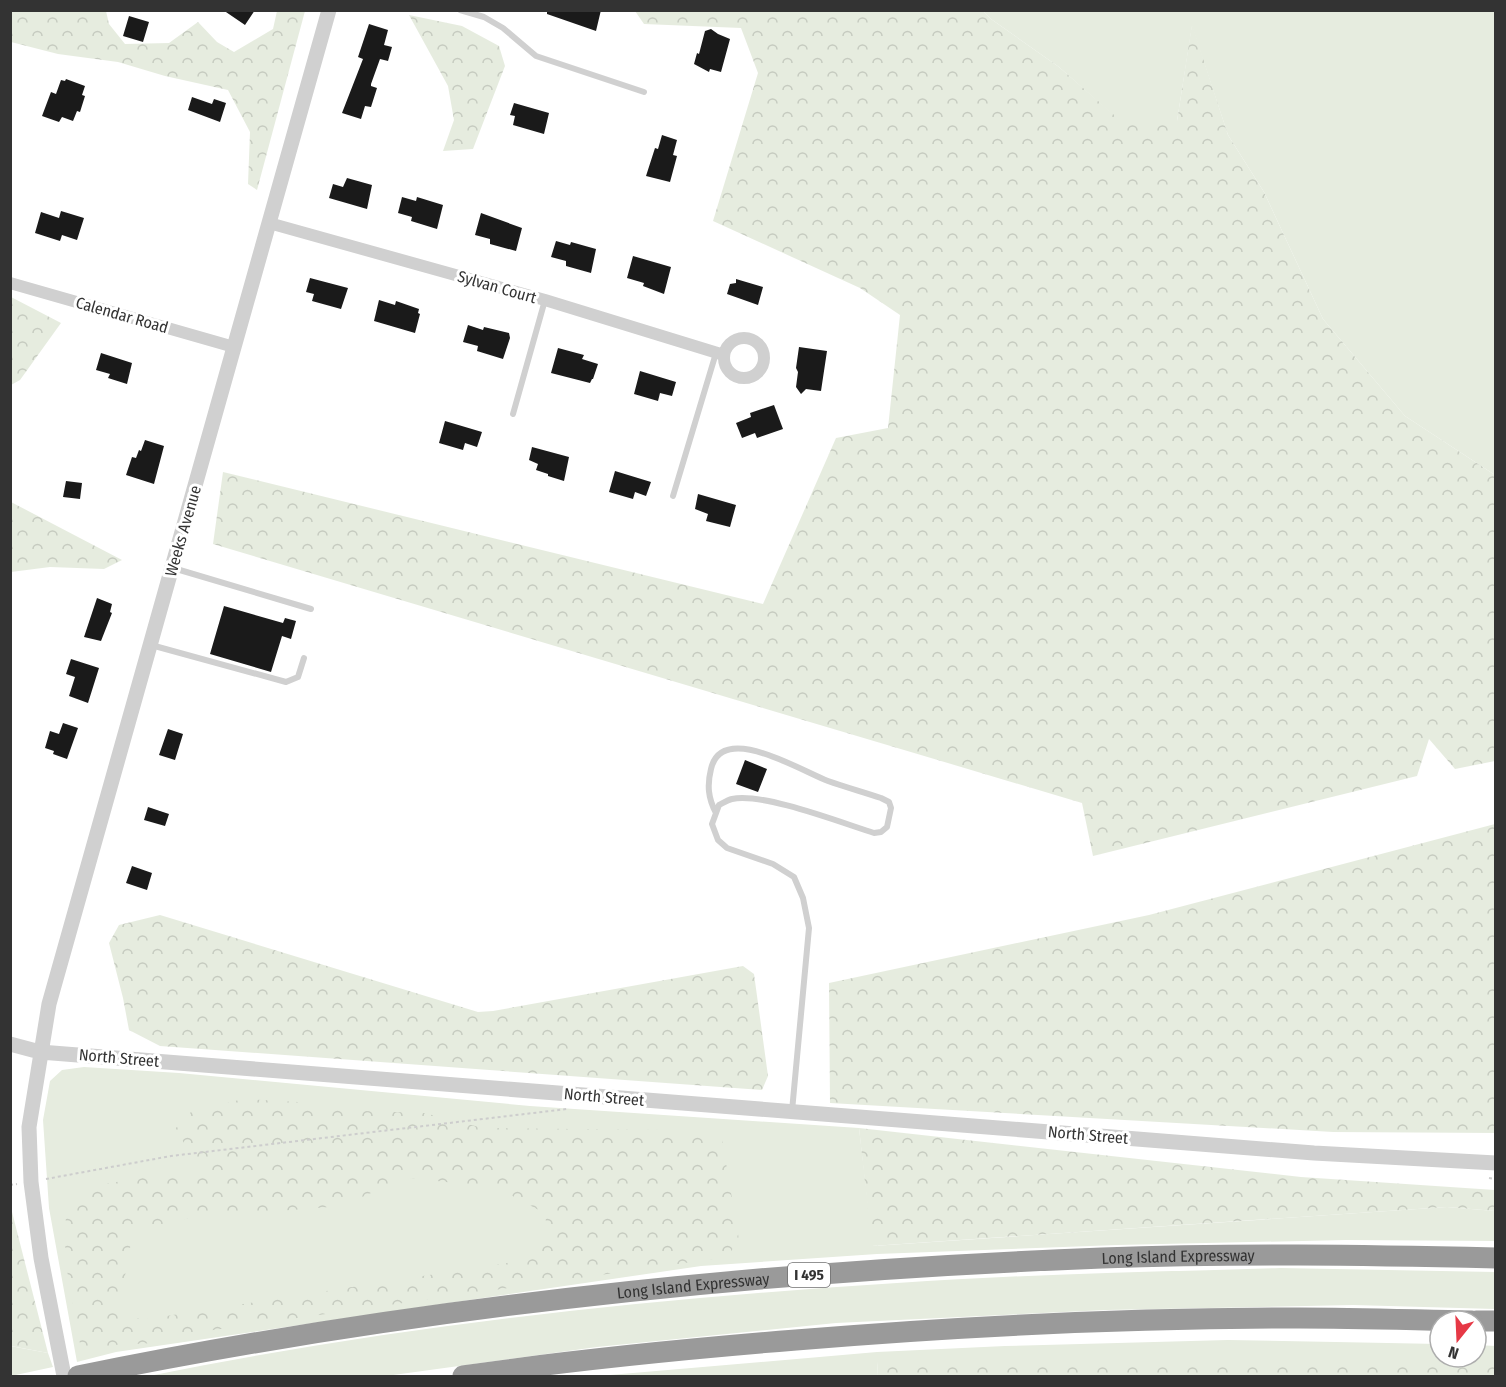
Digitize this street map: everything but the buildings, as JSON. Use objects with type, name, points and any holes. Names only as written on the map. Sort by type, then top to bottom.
[{"type":"highway","name":"Long Island Expressway","points":[[78,1377],[128,1366],[391,1323],[507,1306],[702,1284],[899,1268],[1104,1258],[1300,1254],[1496,1258]]},
{"type":"highway","points":[[463,1377],[709,1347],[903,1331],[1107,1322],[1289,1318],[1428,1320]]},
{"type":"street","name":"Weeks Avenue","points":[[40,1052],[49,1004],[329,10]]},
{"type":"street","name":"Sylvan Court","points":[[269,223],[545,300],[720,353]]},
{"type":"street","name":"Calendar Road","points":[[10,283],[234,347]]},
{"type":"street","name":"North Street","points":[[10,1044],[40,1052],[1314,1153],[1496,1163]]},
{"type":"street","points":[[40,1052],[29,1127],[31,1182],[41,1258],[64,1377]]},
{"type":"lane","points":[[460,10],[484,17],[503,28],[537,56],[644,92]]},
{"type":"lane","points":[[513,414],[545,300]]},
{"type":"lane","points":[[673,496],[720,353]]},
{"type":"lane","points":[[172,568],[311,609]]},
{"type":"lane","points":[[150,644],[285,682],[298,677],[304,658]]},
{"type":"lane","points":[[716,813],[710,801],[708,783],[713,759],[724,750],[740,748],[767,754],[828,781],[880,798],[888,802],[891,808],[887,827],[881,832],[874,833],[803,810],[758,799],[733,799],[719,805],[712,824],[718,840],[727,848],[773,864],[794,877],[803,898],[809,928],[792,1112]]},
{"type":"path","points":[[10,1185],[171,1156],[568,1109]]},
{"type":"path","points":[[1488,1178],[1496,1179]]},
{"type":"green space","points":[[10,11],[106,11],[109,24],[125,44],[169,43],[198,22],[217,42],[234,52],[273,29],[277,11],[305,11],[257,190],[248,184],[250,132],[228,90],[165,76],[118,62],[58,54],[11,42]]},
{"type":"green space","points":[[635,11],[983,11],[1059,67],[1121,121],[1177,121],[1192,24],[1228,135],[1264,192],[1323,319],[1405,416],[1495,475],[1495,761],[1455,769],[1429,739],[1417,776],[1093,856],[1082,803],[213,544],[223,472],[763,604],[836,438],[888,428],[900,315],[860,288],[713,221],[758,73],[741,28],[644,24]]},
{"type":"green space","points":[[983,11],[1495,11],[1495,475],[1405,416],[1323,319],[1264,192],[1228,135],[1192,26],[1177,121],[1120,121],[1059,67]]},
{"type":"green space","points":[[409,15],[462,26],[499,46],[505,66],[473,149],[443,151],[454,120],[448,86]]},
{"type":"green space","points":[[11,297],[61,323],[20,380],[11,385]]},
{"type":"green space","points":[[11,502],[122,560],[104,569],[50,567],[11,572]]},
{"type":"green space","points":[[1495,824],[1495,1133],[1333,1132],[830,1103],[829,983],[1149,915]]},
{"type":"green space","points":[[160,915],[478,1012],[743,966],[754,974],[768,1076],[762,1090],[160,1046],[129,1030],[109,943],[119,925]]},
{"type":"green space","points":[[84,1067],[179,1073],[530,1106],[859,1128],[873,1246],[1447,1207],[1495,1211],[1495,1241],[1346,1240],[1117,1245],[877,1254],[701,1266],[116,1352],[77,1362],[49,1208],[43,1120],[50,1081],[62,1070]]},
{"type":"green space","points":[[243,1099],[315,1103],[364,1111],[424,1113],[483,1128],[721,1133],[739,1240],[727,1257],[192,1333],[156,1343],[112,1345],[82,1355],[65,1259],[66,1208],[81,1189],[201,1169],[175,1129],[191,1112]],"holes":[[[411,1178],[498,1188],[546,1214],[545,1243],[519,1261],[147,1319],[134,1318],[119,1309],[132,1237],[148,1227],[190,1218],[342,1206]]]},
{"type":"green space","points":[[859,1128],[1301,1177],[1495,1190],[1495,1211],[1447,1207],[872,1246]]},
{"type":"green space","points":[[11,1208],[48,1353],[11,1346]]},
{"type":"green space","points":[[1280,1268],[1495,1272],[1495,1309],[1353,1305],[1106,1310],[836,1323],[597,1347],[386,1376],[149,1376],[241,1358],[428,1329],[709,1297],[993,1277]]},
{"type":"green space","points":[[1228,1340],[1428,1344],[1428,1362],[877,1362],[878,1376],[598,1376],[877,1352]]},
{"type":"green space","points":[[10,1346],[48,1353],[53,1367],[11,1376]]},
{"type":"green space","points":[[1488,1346],[1496,1346],[1495,1362],[1488,1362]]},
{"type":"green space","points":[[877,1362],[1428,1362],[1428,1369],[1488,1369],[1488,1362],[1495,1362],[1496,1376],[878,1376]]}]
